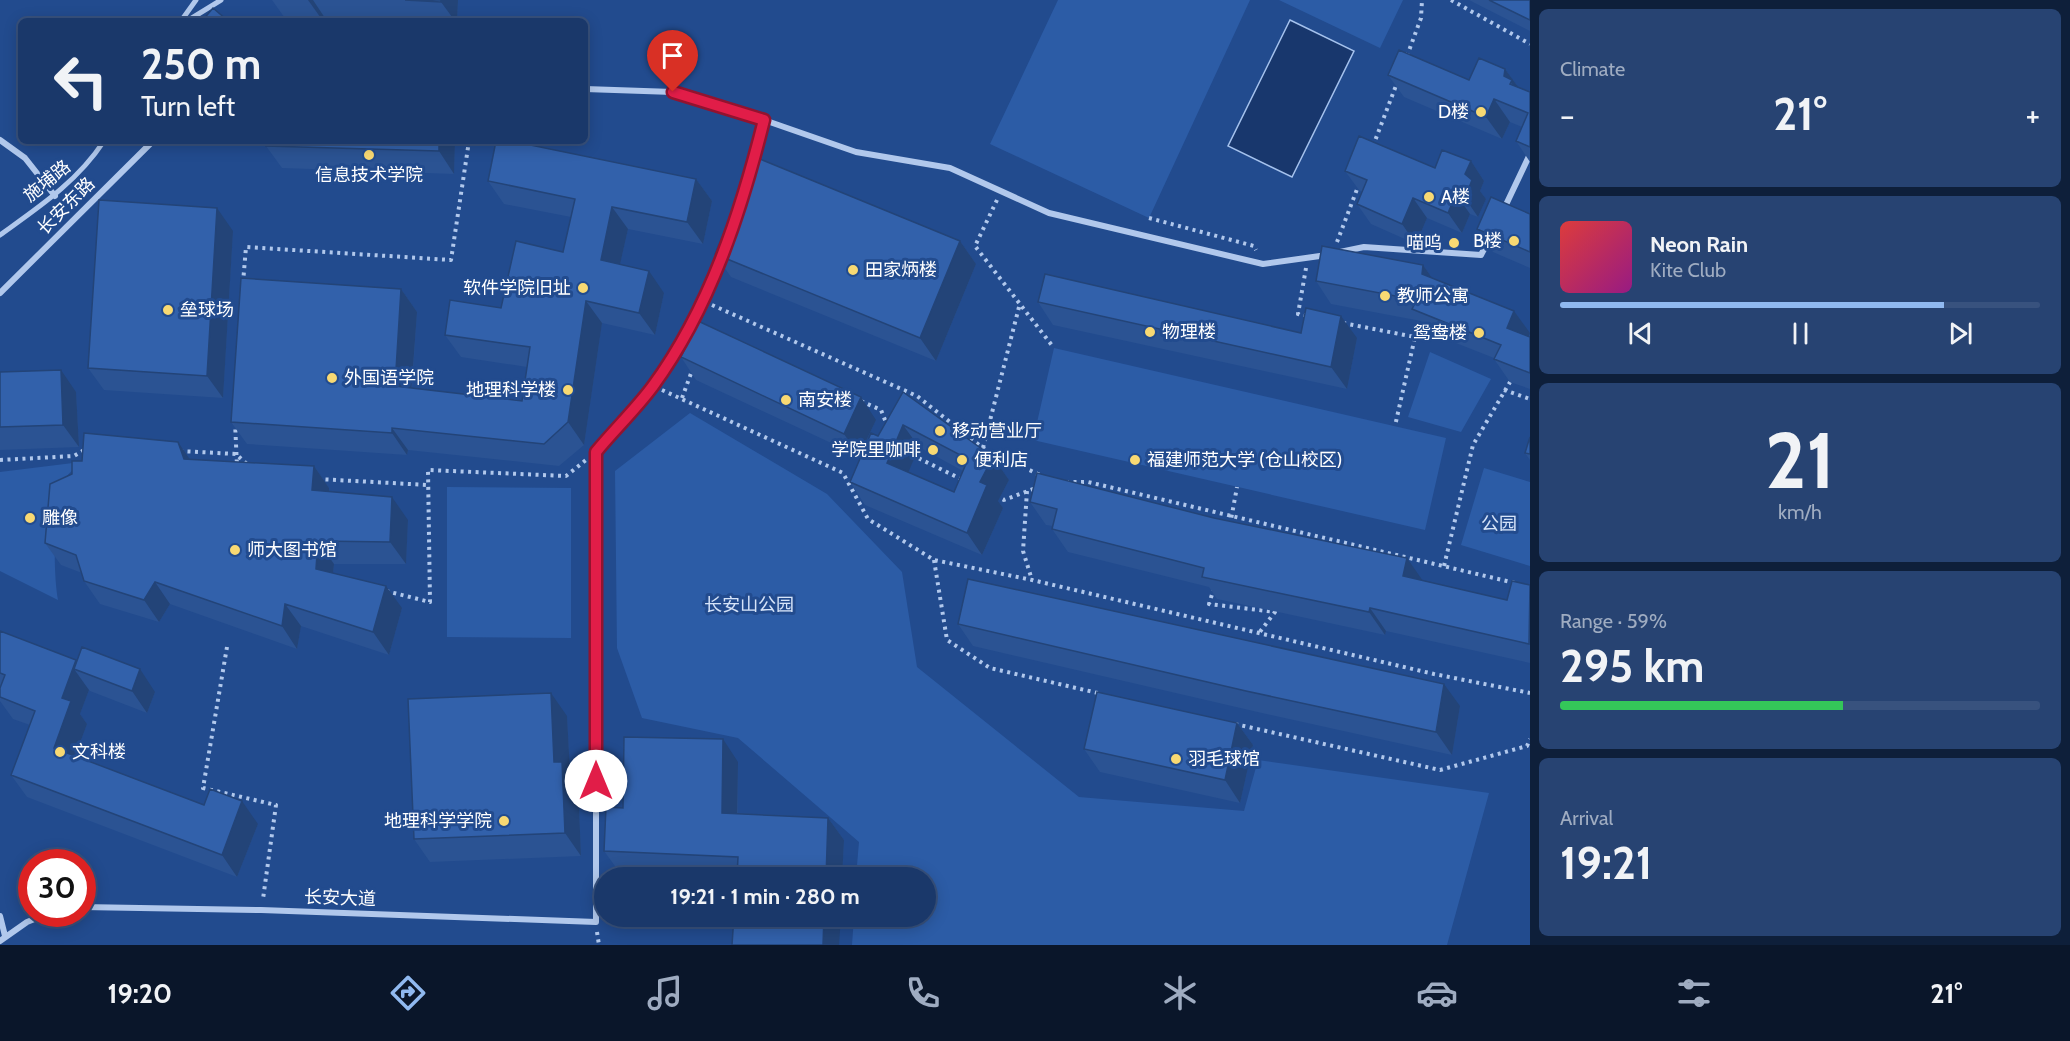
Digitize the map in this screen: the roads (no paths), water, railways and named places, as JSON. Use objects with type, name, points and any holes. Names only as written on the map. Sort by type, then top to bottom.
[{"type":"street","points":[[183,18],[196,0]]},
{"type":"street","points":[[192,18],[221,0]]},
{"type":"street","points":[[588,88],[673,92],[856,152],[950,168],[1049,213],[1263,264],[1308,259],[1364,247],[1481,255],[1530,154]]},
{"type":"street","points":[[751,172],[764,120]]},
{"type":"street","points":[[0,140],[25,158],[55,196]]},
{"type":"street","name":"施埔路","points":[[0,235],[55,196],[89,164],[102,144]]},
{"type":"street","name":"长安东路","points":[[0,293],[150,144]]},
{"type":"street","name":"长安大道","points":[[96,907],[261,910],[596,922],[596,452],[653,386],[703,302],[726,243]]},
{"type":"street","points":[[0,916],[3,938],[23,927]]},
{"type":"place","name":"D楼","points":[[1481,112]]},
{"type":"place","name":"信息技术学院","points":[[369,155]]},
{"type":"place","name":"A楼","points":[[1429,197]]},
{"type":"place","name":"B楼","points":[[1514,241]]},
{"type":"place","name":"喵呜","points":[[1454,243]]},
{"type":"place","name":"田家炳楼","points":[[853,270]]},
{"type":"place","name":"软件学院旧址","points":[[583,288]]},
{"type":"place","name":"教师公寓","points":[[1385,296]]},
{"type":"place","name":"垒球场","points":[[168,310]]},
{"type":"place","name":"物理楼","points":[[1150,332]]},
{"type":"place","name":"鸳鸯楼","points":[[1479,333]]},
{"type":"place","name":"外国语学院","points":[[332,378]]},
{"type":"place","name":"地理科学楼","points":[[568,390]]},
{"type":"place","name":"南安楼","points":[[786,400]]},
{"type":"place","name":"移动营业厅","points":[[940,431]]},
{"type":"place","name":"学院里咖啡","points":[[933,450]]},
{"type":"place","name":"便利店","points":[[962,460]]},
{"type":"place","name":"福建师范大学 (仓山校区)","points":[[1135,460]]},
{"type":"place","name":"雕像","points":[[30,518]]},
{"type":"place","name":"师大图书馆","points":[[235,550]]},
{"type":"place","name":"文科楼","points":[[60,752]]},
{"type":"place","name":"羽毛球馆","points":[[1176,759]]},
{"type":"place","name":"地理科学学院","points":[[504,821]]},
{"type":"park label","name":"公园","points":[[1499,524]]},
{"type":"park label","name":"长安山公园","points":[[749,605]]}]
